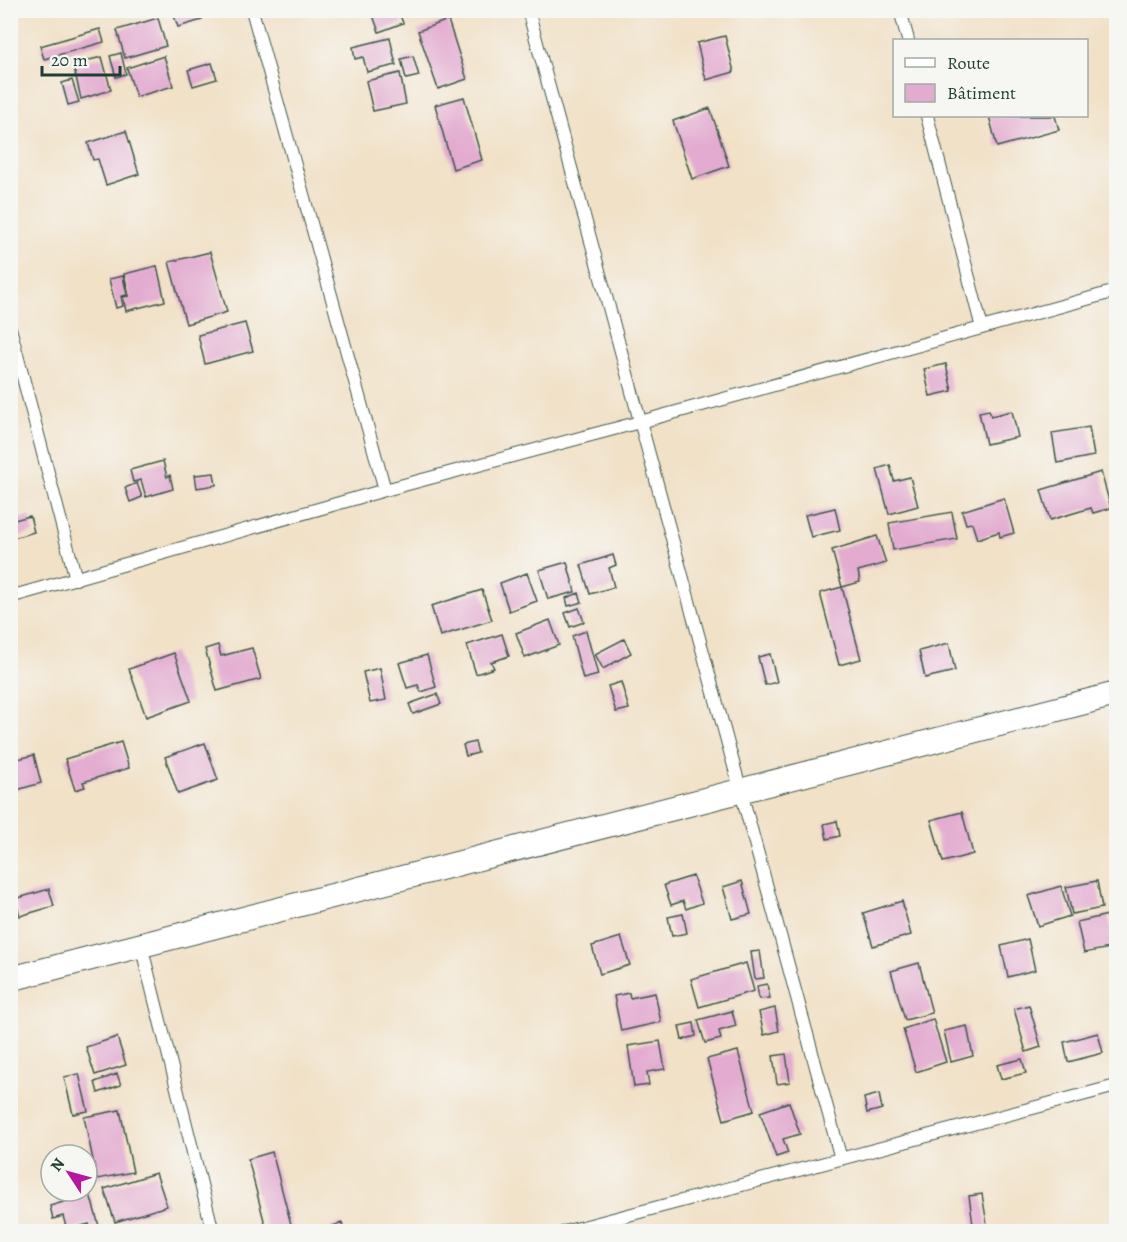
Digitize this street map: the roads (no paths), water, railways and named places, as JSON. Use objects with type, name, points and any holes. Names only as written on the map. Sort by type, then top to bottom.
[{"type":"street","points":[[10,979],[1116,694]]},
{"type":"lane","points":[[252,10],[385,490]]},
{"type":"lane","points":[[528,10],[841,1159]]},
{"type":"lane","points":[[900,10],[908,39]]},
{"type":"lane","points":[[927,117],[982,328]]},
{"type":"lane","points":[[10,597],[385,490],[640,423],[1116,291]]},
{"type":"lane","points":[[10,328],[76,579]]},
{"type":"lane","points":[[141,945],[213,1232]]},
{"type":"lane","points":[[564,1232],[1116,1086]]}]
